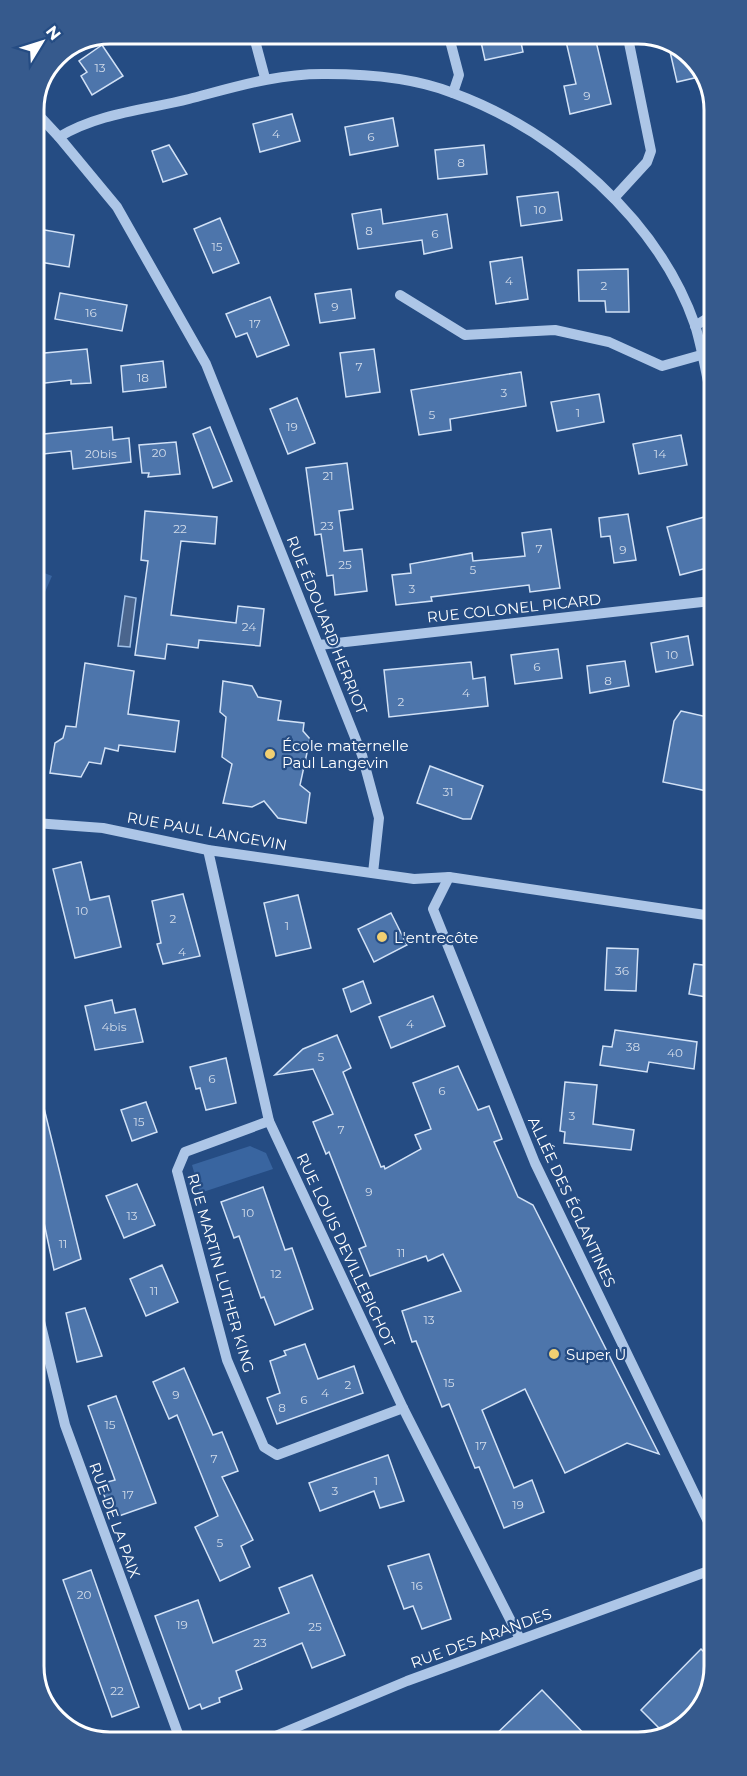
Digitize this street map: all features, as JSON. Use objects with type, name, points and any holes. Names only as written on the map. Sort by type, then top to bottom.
[{"type":"street","points":[[256,44],[266,78]]},
{"type":"street","points":[[451,44],[459,75],[453,93]]},
{"type":"street","points":[[614,198],[640,172],[651,152],[629,45]]},
{"type":"street","points":[[59,137],[91,120],[164,105],[266,78],[327,74],[364,76],[423,84],[453,93],[516,122],[542,138],[614,198],[665,266],[695,326],[704,364]]},
{"type":"street","name":"RUE ÉDOUARD HERRIOT","points":[[44,121],[117,207],[206,364],[320,645],[373,789],[379,818],[373,873]]},
{"type":"street","points":[[400,295],[465,335],[555,330],[609,342],[662,366],[702,355]]},
{"type":"street","points":[[695,326],[704,320]]},
{"type":"street","name":"RUE COLONEL PICARD","points":[[320,645],[704,602]]},
{"type":"street","name":"RUE PAUL LANGEVIN","points":[[44,824],[103,828],[208,849],[373,873]]},
{"type":"street","name":"RUE LOUIS DEVILLEBICHOT","points":[[208,849],[269,1121],[403,1408],[520,1640]]},
{"type":"street","points":[[373,873],[414,879],[449,877],[704,915]]},
{"type":"street","name":"ALLÉE DES ÉGLANTINES","points":[[449,877],[433,909],[466,992],[535,1163],[704,1513]]},
{"type":"street","name":"RUE MARTIN LUTHER KING","points":[[269,1121],[185,1152],[177,1171],[227,1360],[264,1447],[277,1455],[403,1408]]},
{"type":"street","name":"RUE DE LA PAIX","points":[[44,1339],[64,1425],[177,1732]]},
{"type":"street","name":"RUE DES ARANDES","points":[[285,1732],[407,1681],[704,1573]]},
{"type":"shaded area","points":[[44,573],[52,576],[44,594]]},
{"type":"shaded area","points":[[125,596],[136,598],[130,647],[118,646]]},
{"type":"shaded area","points":[[250,1146],[266,1153],[273,1169],[200,1193],[192,1165]]},
{"type":"building","points":[[481,44],[521,44],[523,52],[485,60]]},
{"type":"building","points":[[567,44],[597,44],[611,104],[570,114],[564,86],[576,84]]},
{"type":"building","points":[[102,45],[123,76],[92,95],[81,76],[87,72],[79,61]]},
{"type":"building","points":[[670,52],[690,69],[696,78],[677,82]]},
{"type":"building","points":[[292,114],[300,141],[260,152],[253,124]]},
{"type":"building","points":[[393,118],[398,146],[350,155],[345,127]]},
{"type":"building","points":[[169,145],[187,174],[163,182],[152,151]]},
{"type":"building","points":[[484,145],[487,174],[438,179],[435,150]]},
{"type":"building","points":[[558,192],[562,220],[521,226],[517,197]]},
{"type":"building","points":[[381,209],[383,224],[447,214],[452,248],[424,254],[422,240],[358,249],[352,214]]},
{"type":"building","points":[[220,218],[239,263],[213,273],[194,229]]},
{"type":"building","points":[[44,230],[74,235],[69,267],[44,263]]},
{"type":"building","points":[[522,257],[528,299],[496,304],[490,262]]},
{"type":"building","points":[[628,269],[629,312],[606,312],[605,301],[579,301],[578,270]]},
{"type":"building","points":[[351,289],[355,318],[320,323],[315,294]]},
{"type":"building","points":[[60,293],[127,305],[122,331],[55,319]]},
{"type":"building","points":[[270,297],[289,345],[257,357],[247,333],[236,337],[226,314]]},
{"type":"building","points":[[87,349],[91,383],[71,384],[71,380],[44,383],[44,353]]},
{"type":"building","points":[[374,349],[380,392],[346,397],[340,353]]},
{"type":"building","points":[[163,361],[166,387],[123,392],[121,366]]},
{"type":"building","points":[[521,372],[526,406],[450,419],[451,430],[419,435],[411,390]]},
{"type":"building","points":[[599,394],[604,422],[557,431],[551,402]]},
{"type":"building","points":[[297,398],[315,443],[288,454],[270,409]]},
{"type":"building","points":[[112,427],[113,440],[129,438],[131,462],[73,469],[71,451],[44,454],[44,434]]},
{"type":"building","points":[[210,427],[232,481],[213,488],[193,434]]},
{"type":"building","points":[[681,435],[687,465],[639,474],[633,444]]},
{"type":"building","points":[[176,442],[180,474],[148,477],[149,473],[142,473],[139,445]]},
{"type":"building","points":[[347,463],[353,509],[339,511],[344,551],[362,549],[367,591],[335,595],[333,575],[327,576],[321,534],[315,535],[306,468]]},
{"type":"building","points":[[145,511],[217,517],[215,544],[181,541],[171,615],[236,623],[238,606],[264,609],[260,646],[199,640],[198,648],[167,644],[165,659],[135,655],[148,561],[141,560]]},
{"type":"building","points":[[628,514],[636,560],[614,563],[610,536],[601,537],[599,518]]},
{"type":"building","points":[[704,517],[704,569],[680,575],[667,527]]},
{"type":"building","points":[[551,529],[560,588],[530,592],[529,585],[431,597],[432,601],[396,605],[392,575],[411,573],[410,564],[472,553],[473,561],[525,556],[522,533]]},
{"type":"building","points":[[688,636],[693,665],[656,672],[651,643]]},
{"type":"building","points":[[558,649],[562,678],[515,684],[511,655]]},
{"type":"building","points":[[625,661],[629,686],[590,693],[587,666]]},
{"type":"building","points":[[471,662],[473,679],[485,677],[488,706],[389,717],[384,670]]},
{"type":"building","points":[[85,663],[134,671],[128,714],[179,721],[175,752],[119,745],[118,751],[105,748],[101,764],[89,762],[81,777],[50,773],[55,743],[63,738],[66,726],[76,727]]},
{"type":"building","points":[[223,681],[252,686],[258,697],[281,701],[278,720],[304,723],[303,731],[310,739],[300,785],[310,793],[306,823],[278,818],[264,801],[252,807],[223,803],[232,764],[222,757],[226,717],[220,712]]},
{"type":"building","points":[[681,711],[704,716],[704,790],[663,782],[674,721]]},
{"type":"building","points":[[430,766],[483,786],[471,819],[463,819],[417,803]]},
{"type":"building","points":[[81,862],[90,900],[109,896],[121,947],[75,958],[53,869]]},
{"type":"building","points":[[183,894],[200,956],[163,964],[157,944],[161,943],[152,901]]},
{"type":"building","points":[[298,895],[311,948],[276,956],[264,903]]},
{"type":"building","name":"L'entrecôte","points":[[391,913],[407,945],[374,962],[358,929]]},
{"type":"building","points":[[607,948],[638,949],[636,991],[605,990]]},
{"type":"building","points":[[694,964],[704,965],[704,997],[689,994]]},
{"type":"building","points":[[363,981],[371,1003],[351,1012],[343,989]]},
{"type":"building","points":[[433,996],[445,1026],[391,1048],[379,1017]]},
{"type":"building","points":[[112,1000],[115,1013],[135,1009],[143,1042],[95,1050],[85,1006]]},
{"type":"building","points":[[615,1030],[697,1042],[694,1069],[649,1062],[647,1072],[600,1065],[603,1046],[612,1047]]},
{"type":"building","points":[[337,1035],[351,1068],[343,1072],[381,1167],[384,1166],[385,1169],[421,1149],[415,1135],[431,1129],[413,1083],[458,1066],[478,1110],[489,1106],[502,1139],[494,1142],[518,1197],[533,1205],[659,1454],[627,1443],[565,1473],[525,1389],[482,1410],[514,1488],[532,1480],[544,1512],[504,1528],[479,1467],[475,1468],[449,1404],[442,1407],[416,1341],[412,1342],[402,1311],[461,1291],[443,1254],[428,1261],[426,1256],[370,1276],[359,1249],[366,1246],[329,1152],[326,1154],[313,1122],[333,1114],[313,1069],[275,1075],[303,1049]]},
{"type":"building","points":[[226,1058],[236,1103],[206,1110],[200,1088],[196,1089],[190,1067]]},
{"type":"building","points":[[565,1082],[597,1085],[593,1124],[634,1130],[631,1150],[564,1143],[565,1132],[560,1131]]},
{"type":"building","points":[[146,1102],[157,1132],[132,1141],[121,1110]]},
{"type":"building","points":[[44,1108],[81,1259],[54,1270],[44,1223]]},
{"type":"building","points":[[137,1184],[155,1225],[124,1238],[106,1196]]},
{"type":"building","points":[[263,1187],[285,1250],[292,1248],[313,1309],[275,1325],[264,1297],[261,1298],[239,1236],[234,1238],[221,1202]]},
{"type":"building","points":[[162,1265],[178,1302],[146,1316],[130,1279]]},
{"type":"building","points":[[85,1308],[102,1356],[77,1362],[66,1313]]},
{"type":"building","points":[[305,1344],[318,1379],[354,1366],[363,1393],[277,1424],[267,1398],[280,1393],[270,1361],[286,1355],[284,1351]]},
{"type":"building","points":[[184,1368],[213,1435],[222,1432],[238,1471],[222,1477],[253,1540],[241,1546],[250,1567],[220,1581],[195,1527],[218,1516],[177,1415],[169,1419],[153,1382]]},
{"type":"building","points":[[116,1396],[156,1503],[116,1517],[112,1503],[107,1503],[100,1484],[115,1480],[88,1406]]},
{"type":"building","points":[[388,1455],[404,1501],[380,1508],[374,1491],[320,1511],[309,1483]]},
{"type":"building","points":[[429,1554],[451,1619],[422,1629],[413,1606],[404,1609],[388,1566]]},
{"type":"building","points":[[91,1570],[139,1707],[112,1717],[63,1580]]},
{"type":"building","points":[[312,1575],[345,1655],[312,1668],[302,1643],[236,1671],[242,1689],[219,1698],[220,1702],[202,1709],[200,1704],[189,1709],[155,1616],[198,1600],[213,1643],[289,1613],[279,1588]]},
{"type":"building","points":[[701,1649],[704,1652],[700,1688],[695,1700],[681,1716],[660,1729],[641,1710]]},
{"type":"building","points":[[542,1690],[582,1732],[498,1732]]},
{"type":"place","name":"École maternelle Paul Langevin","points":[[270,754]]},
{"type":"place","name":"L'entrecôte","points":[[382,937]]},
{"type":"place","name":"Super U","points":[[554,1354]]}]
